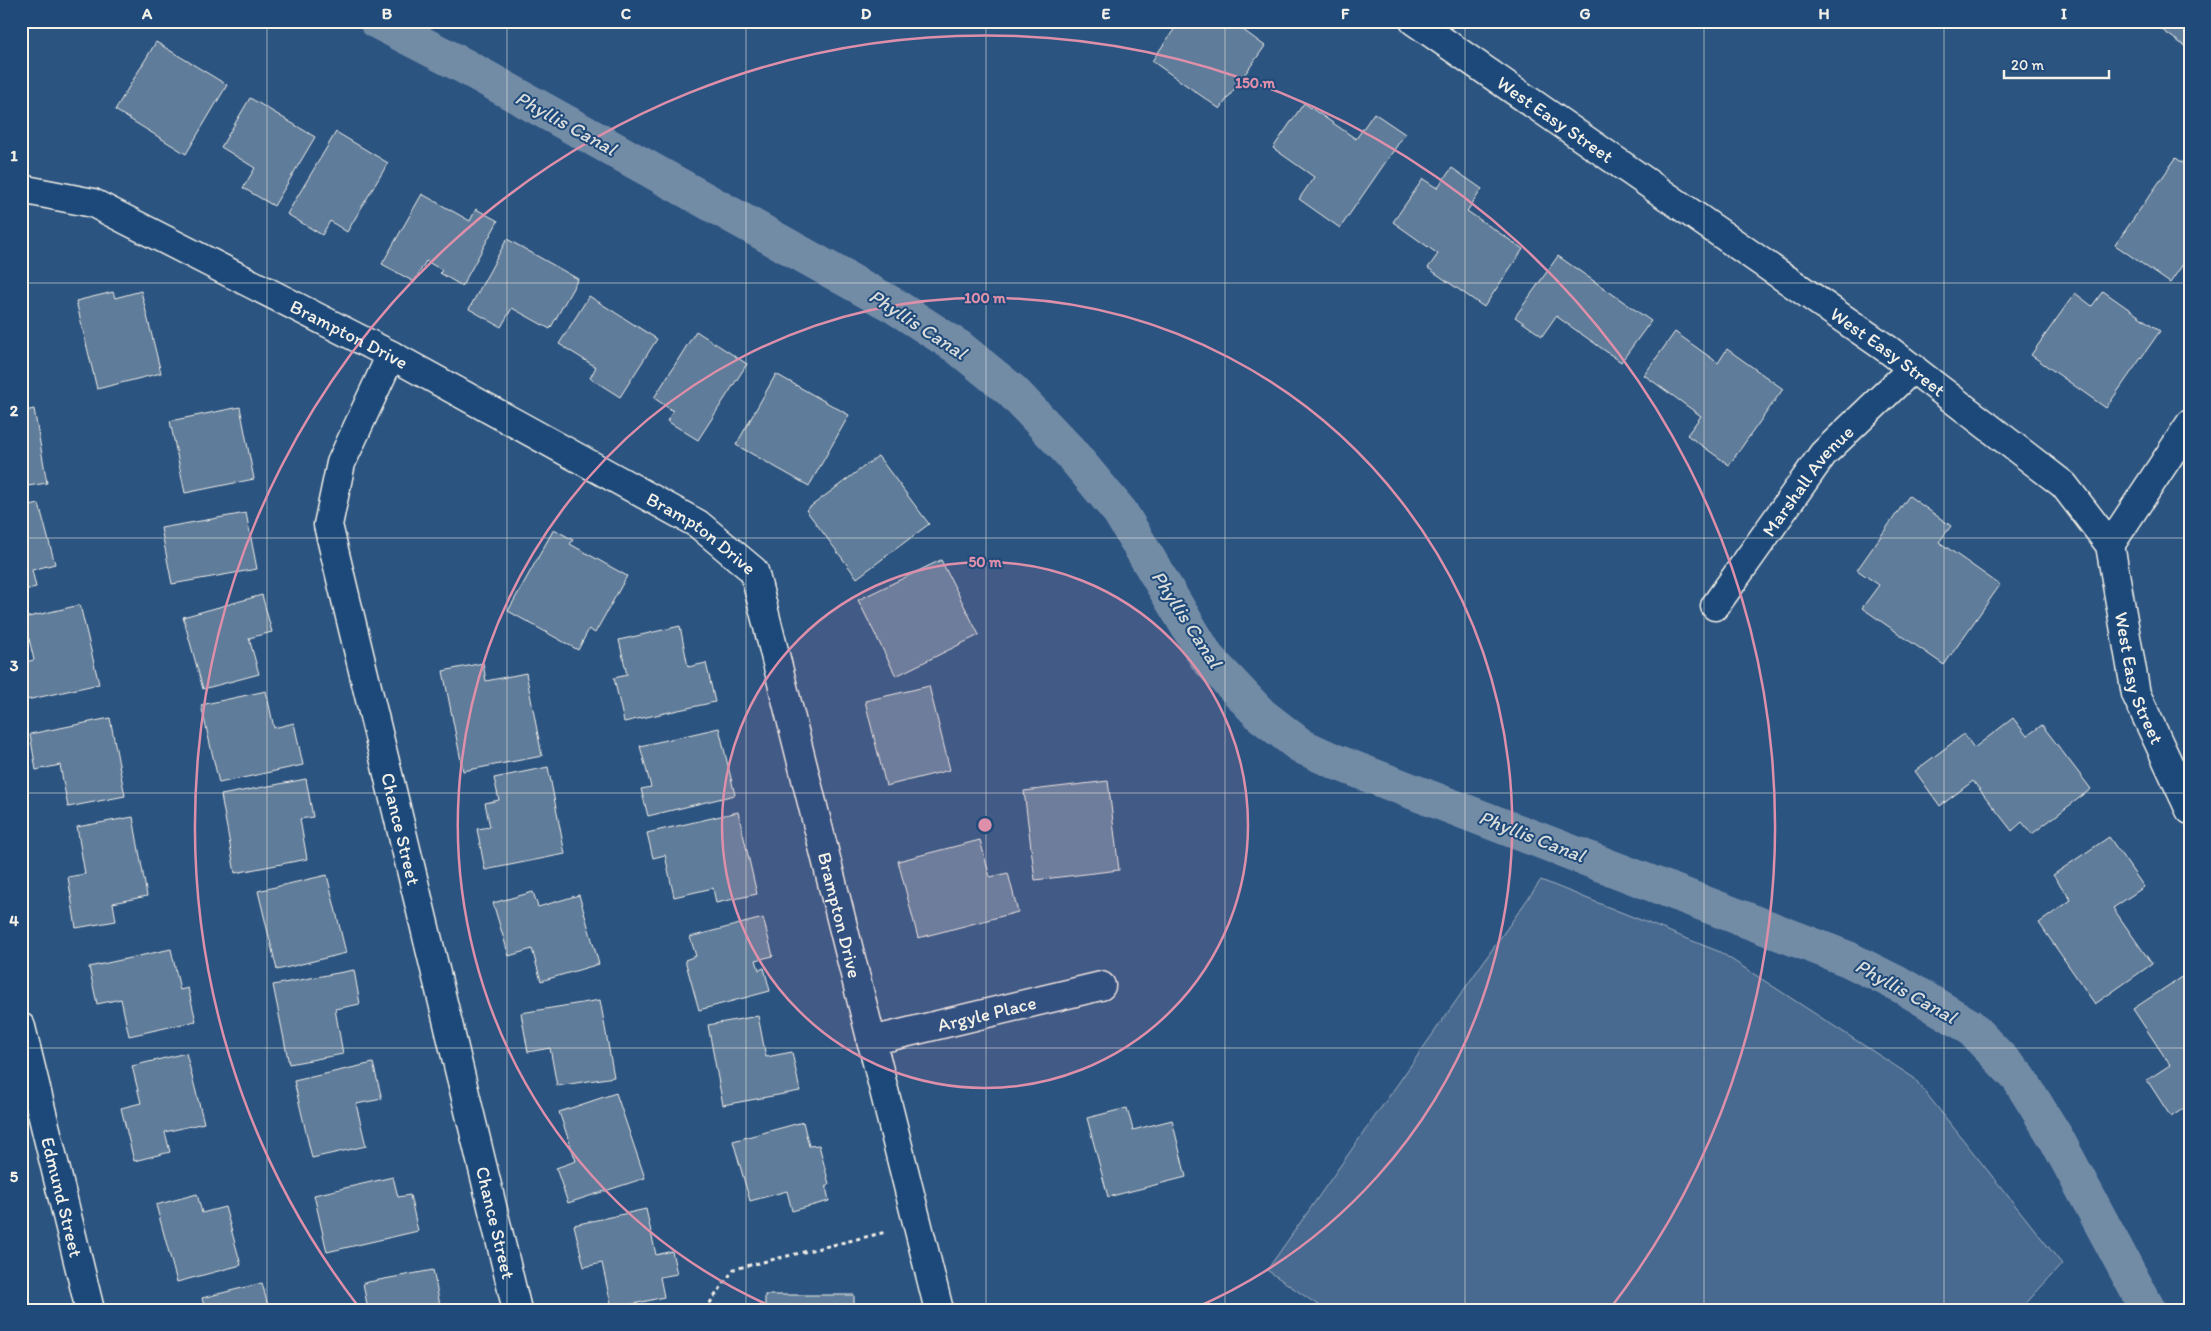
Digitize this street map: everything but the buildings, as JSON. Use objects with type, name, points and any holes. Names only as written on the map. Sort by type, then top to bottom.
[{"type":"street","name":"West Easy Street","points":[[1414,21],[1913,368],[2064,485],[2110,545],[2136,694],[2190,810]]},
{"type":"street","name":"Brampton Drive","points":[[21,189],[93,203],[392,356],[698,524],[754,571],[939,1310]]},
{"type":"street","name":"Chance Street","points":[[392,356],[341,463],[328,525],[517,1310]]},
{"type":"street","name":"Marshall Avenue","points":[[1715,606],[1823,454],[1913,368]]},
{"type":"street","points":[[2110,545],[2190,424]]},
{"type":"street","name":"Argyle Place","points":[[871,1041],[1101,986]]},
{"type":"street","name":"Edmund Street","points":[[21,1026],[90,1310]]},
{"type":"path","points":[[705,1310],[734,1269],[917,1224]]},
{"type":"shaded area","points":[[1541,880],[1720,952],[1914,1078],[2062,1264],[2020,1310],[1325,1310],[1267,1270]]},
{"type":"waterway","name":"Phyllis Canal","points":[[377,21],[464,66],[893,305],[958,347],[1012,391],[1070,452],[1120,512],[1207,658],[1261,715],[1301,746],[1336,762],[1848,959],[1906,988],[1969,1026],[2019,1078],[2056,1138],[2148,1310]]}]
